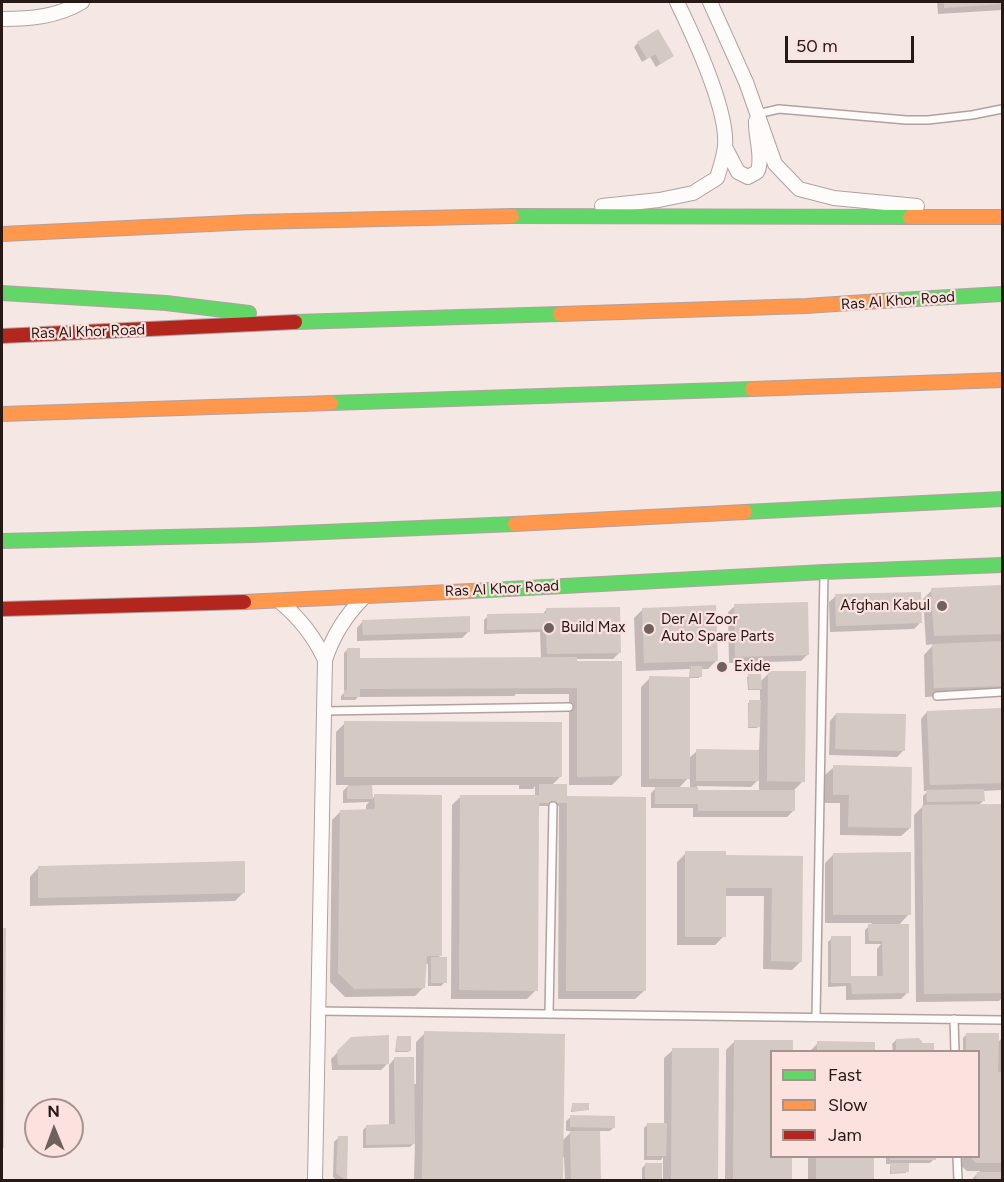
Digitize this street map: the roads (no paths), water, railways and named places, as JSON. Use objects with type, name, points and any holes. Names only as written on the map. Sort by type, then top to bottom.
[{"type":"main road","points":[[2,234],[242,221],[509,215],[1002,216]]},
{"type":"main road","points":[[2,292],[166,303],[235,311],[290,322]]},
{"type":"main road","name":"Ras Al Khor Road","points":[[2,336],[290,322],[806,306],[1002,294]]},
{"type":"main road","points":[[2,414],[1002,380]]},
{"type":"main road","points":[[2,541],[102,540],[315,532],[1002,499]]},
{"type":"main road","name":"Ras Al Khor Road","points":[[2,609],[279,601],[824,572],[1002,565]]},
{"type":"street","points":[[2,19],[49,15],[82,2]]},
{"type":"street","points":[[509,215],[659,200],[693,193],[717,178],[725,147],[723,123],[703,61],[677,2]]},
{"type":"street","points":[[710,2],[732,50],[775,164],[799,189],[834,198],[1002,216]]},
{"type":"street","points":[[725,147],[738,172],[748,177],[758,172],[760,162],[756,134],[757,114]]},
{"type":"street","points":[[315,1180],[325,660],[344,619],[364,597]]},
{"type":"street","points":[[279,601],[306,627],[325,660]]},
{"type":"lane","points":[[757,114],[779,109],[928,120],[1002,109]]},
{"type":"lane","points":[[816,1017],[824,572]]},
{"type":"lane","points":[[937,696],[1002,692]]},
{"type":"lane","points":[[324,711],[569,707]]},
{"type":"lane","points":[[549,1014],[553,806]]},
{"type":"lane","points":[[317,1011],[1002,1020]]},
{"type":"lane","points":[[954,1019],[955,1050]]},
{"type":"lane","points":[[957,1158],[958,1180]]},
{"type":"place","name":"Afghan Kabul","points":[[942,606]]},
{"type":"place","name":"Build Max","points":[[549,628]]},
{"type":"place","name":"Der Al Zoor Auto Spare Parts","points":[[649,629]]},
{"type":"place","name":"Exide","points":[[722,667]]}]
